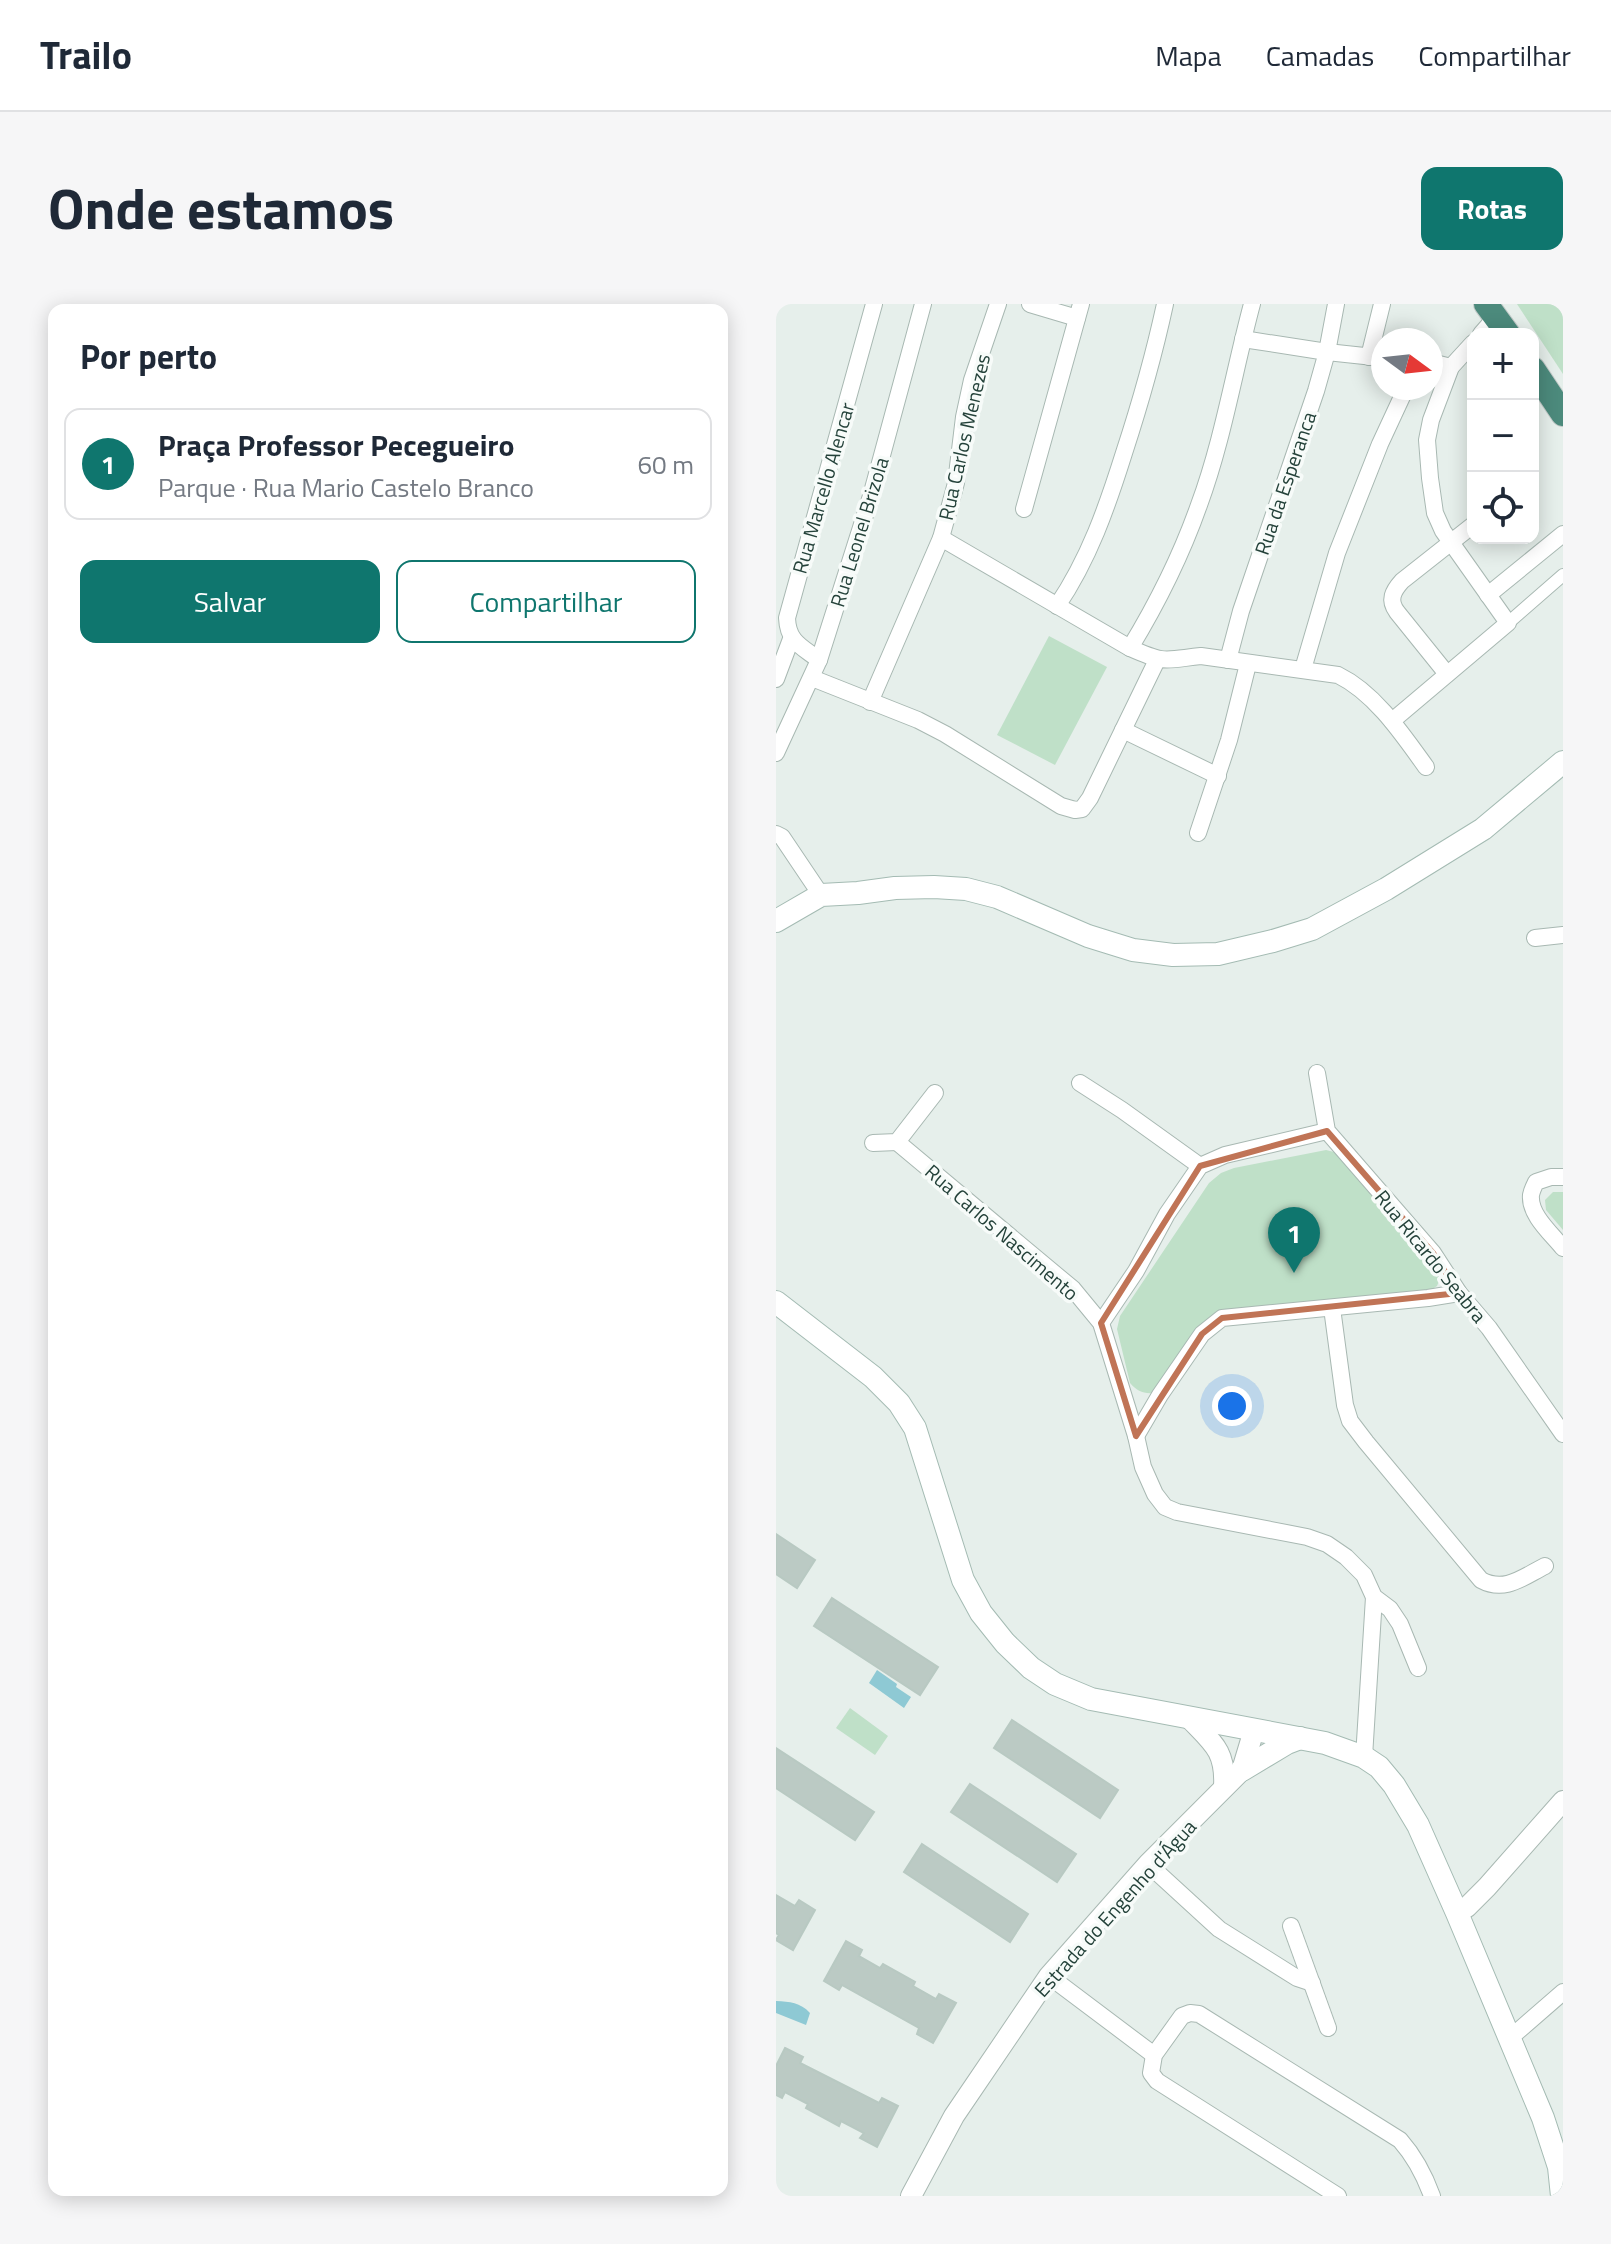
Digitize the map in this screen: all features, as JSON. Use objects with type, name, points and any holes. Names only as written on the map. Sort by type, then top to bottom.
[{"type":"highway","points":[[1539,378],[1563,414]]},
{"type":"main road","points":[[776,921],[821,895],[895,888],[966,889],[997,897],[1088,936],[1133,950],[1173,955],[1218,954],[1312,929],[1386,889],[1483,829],[1563,762]]},
{"type":"main road","points":[[776,1302],[873,1377],[899,1403],[915,1428],[963,1580],[981,1613],[1005,1643],[1031,1668],[1055,1684],[1091,1699],[1325,1743],[1364,1757],[1379,1767],[1418,1825],[1457,1913],[1543,2118],[1559,2167],[1562,2196]]},
{"type":"main road","points":[[1242,1770],[1300,1738]]},
{"type":"street","name":"Rua Marcello Alencar","points":[[776,679],[791,639],[787,618],[874,304]]},
{"type":"street","name":"Rua Leonel Brizola","points":[[776,753],[819,660],[871,496],[923,304]]},
{"type":"street","name":"Rua Carlos Menezes","points":[[870,702],[941,538],[956,483],[972,380],[998,304]]},
{"type":"street","points":[[1024,509],[1079,311],[1030,304]]},
{"type":"street","points":[[1057,606],[1086,556],[1103,517],[1143,396],[1165,304]]},
{"type":"street","points":[[1130,648],[1173,572],[1200,503],[1252,304]]},
{"type":"street","name":"Rua da Esperanca","points":[[1228,660],[1241,611],[1327,352],[1336,304]]},
{"type":"street","points":[[1379,328],[1382,304]]},
{"type":"street","points":[[1243,339],[1371,357]]},
{"type":"street","points":[[1467,350],[1451,367],[1431,420],[1427,440],[1435,513],[1443,531],[1508,623]]},
{"type":"street","points":[[1443,365],[1451,367]]},
{"type":"street","points":[[1303,669],[1337,553],[1400,400]]},
{"type":"street","points":[[1447,674],[1392,606],[1392,598],[1402,581],[1467,530]]},
{"type":"street","points":[[1488,595],[1563,534]]},
{"type":"street","points":[[941,538],[1130,648],[1157,660],[1201,656],[1303,669],[1349,680],[1392,721],[1426,767]]},
{"type":"street","points":[[1392,721],[1563,575]]},
{"type":"street","points":[[791,639],[819,660]]},
{"type":"street","points":[[812,678],[918,720],[1061,806],[1075,810],[1082,809],[1090,798],[1157,660]]},
{"type":"street","points":[[1198,833],[1218,776],[1248,664]]},
{"type":"street","points":[[1123,730],[1218,776]]},
{"type":"street","points":[[778,832],[821,895]]},
{"type":"street","points":[[1535,938],[1563,935]]},
{"type":"street","points":[[1101,1323],[1200,1166],[1225,1155],[1327,1131],[1317,1073]]},
{"type":"street","points":[[1080,1083],[1200,1166]]},
{"type":"street","points":[[873,1143],[897,1142],[935,1093]]},
{"type":"street","name":"Rua Ricardo Seabra","points":[[1327,1131],[1433,1253],[1563,1434]]},
{"type":"street","name":"Rua Carlos Nascimento","points":[[897,1142],[1073,1289],[1101,1323],[1143,1467],[1155,1494],[1165,1507],[1327,1544],[1364,1575],[1374,1597],[1390,1609],[1400,1624],[1418,1668]]},
{"type":"street","points":[[1563,1177],[1536,1182],[1531,1196],[1541,1221],[1563,1248]]},
{"type":"street","points":[[1136,1436],[1202,1334],[1222,1318],[1459,1293]]},
{"type":"street","points":[[1332,1308],[1345,1405],[1350,1421],[1366,1442],[1481,1580],[1503,1587],[1545,1566]]},
{"type":"street","points":[[1364,1757],[1374,1597]]},
{"type":"street","points":[[1190,1719],[1216,1746],[1225,1769],[1224,1787]]},
{"type":"street","name":"Estrada do Engenho d'Água","points":[[911,2196],[954,2116],[1049,1976],[1148,1864],[1242,1770],[1254,1730]]},
{"type":"street","points":[[1457,1913],[1487,1887],[1563,1801]]},
{"type":"street","points":[[1148,1864],[1219,1929],[1297,1978],[1312,1983]]},
{"type":"street","points":[[1291,1926],[1328,2028]]},
{"type":"street","points":[[1049,1976],[1154,2055]]},
{"type":"street","points":[[1508,2037],[1563,1992]]},
{"type":"street","points":[[1338,2196],[1157,2081],[1151,2073],[1154,2055],[1182,2016],[1199,2014],[1400,2140],[1413,2155],[1432,2196]]},
{"type":"highlighted area","points":[[1327,1131],[1433,1253],[1459,1293],[1222,1318],[1202,1334],[1136,1436],[1101,1323],[1200,1166]]},
{"type":"green space","points":[[1517,304],[1563,304],[1563,374],[1539,337],[1539,328],[1533,328]]},
{"type":"green space","points":[[1049,636],[1107,667],[1055,765],[997,735]]},
{"type":"green space","points":[[1326,1150],[1338,1153],[1438,1270],[1441,1276],[1437,1286],[1431,1290],[1218,1315],[1154,1393],[1135,1388],[1130,1383],[1117,1329],[1120,1316],[1209,1183],[1221,1173],[1234,1168]]},
{"type":"green space","points":[[1553,1192],[1563,1192],[1563,1230],[1546,1210],[1545,1200]]},
{"type":"green space","points":[[850,1708],[888,1736],[875,1755],[836,1728]]},
{"type":"water","points":[[877,1670],[911,1697],[904,1708],[869,1683]]},
{"type":"water","points":[[776,2001],[794,2003],[806,2009],[810,2013],[806,2025],[776,2013]]},
{"type":"building","points":[[776,1534],[815,1560],[797,1588],[776,1574]]},
{"type":"building","points":[[832,1598],[938,1667],[920,1695],[814,1626]]},
{"type":"building","points":[[1012,1720],[1118,1790],[1100,1818],[994,1748]]},
{"type":"building","points":[[776,1748],[874,1812],[855,1840],[776,1788]]},
{"type":"building","points":[[970,1784],[1076,1854],[1057,1882],[951,1812]]},
{"type":"building","points":[[922,1844],[1028,1914],[1010,1942],[904,1872]]},
{"type":"building","points":[[776,1895],[795,1906],[799,1900],[815,1910],[793,1950],[776,1940],[779,1935],[776,1933]]},
{"type":"building","points":[[846,1941],[862,1950],[859,1956],[880,1968],[883,1964],[915,1982],[913,1986],[936,1999],[939,1994],[956,2003],[933,2043],[917,2034],[919,2028],[842,1985],[839,1990],[824,1981]]},
{"type":"building","points":[[785,2048],[803,2057],[800,2063],[879,2103],[882,2098],[898,2106],[877,2147],[860,2138],[864,2133],[841,2121],[839,2126],[785,2092],[782,2098],[776,2095],[776,2066]]},
{"type":"place","name":"Praça Professor Pecegueiro","points":[[1294,1273]]}]
